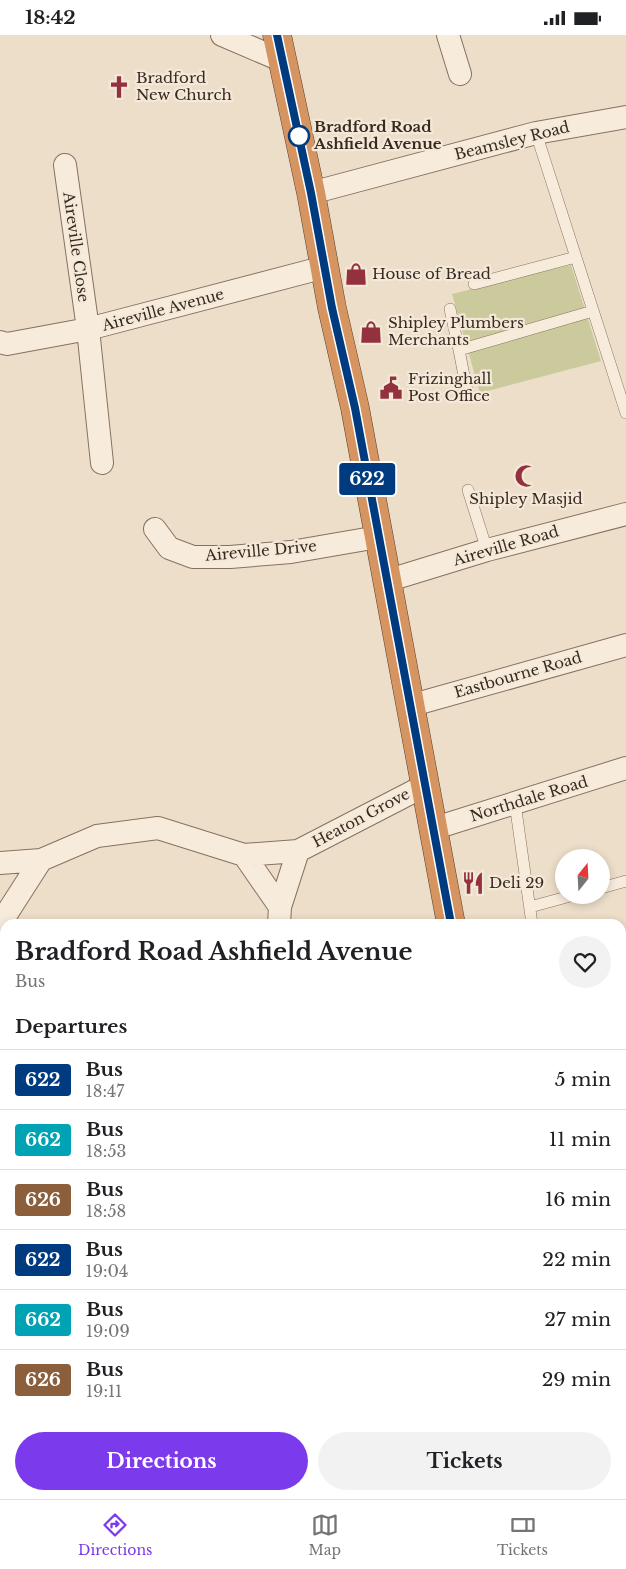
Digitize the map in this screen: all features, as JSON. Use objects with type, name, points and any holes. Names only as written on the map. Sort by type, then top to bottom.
[{"type":"highway","points":[[277,35],[311,193],[332,308],[355,408],[449,919]]},
{"type":"street","points":[[222,35],[282,61]]},
{"type":"street","points":[[448,35],[460,74]]},
{"type":"street","name":"Beamsley Road","points":[[311,193],[536,133],[626,117]]},
{"type":"street","name":"Aireville Close","points":[[65,165],[88,329],[102,463]]},
{"type":"street","name":"Aireville Avenue","points":[[0,342],[7,344],[88,329],[325,267]]},
{"type":"street","name":"Aireville Road","points":[[386,581],[487,550],[626,514]]},
{"type":"street","name":"Aireville Drive","points":[[155,529],[169,548],[193,557],[230,557],[291,552],[378,537]]},
{"type":"street","name":"Eastbourne Road","points":[[409,706],[626,645]]},
{"type":"street","name":"Northdale Road","points":[[432,829],[626,769]]},
{"type":"street","name":"Heaton Grove","points":[[0,863],[41,860],[97,836],[158,829],[244,855],[298,851],[424,786]]},
{"type":"street","name":"Heaton Grove","points":[[279,915],[298,851]]},
{"type":"street","name":"Heaton Grove","points":[[244,855],[279,915]]},
{"type":"street","points":[[3,919],[41,860]]},
{"type":"lane","points":[[536,133],[626,413]]},
{"type":"lane","points":[[474,284],[576,257]]},
{"type":"lane","points":[[450,309],[468,396]]},
{"type":"lane","points":[[459,350],[593,311]]},
{"type":"lane","points":[[468,489],[487,550]]},
{"type":"lane","points":[[515,803],[531,919]]},
{"type":"lane","points":[[610,885],[626,881]]},
{"type":"lane","points":[[530,907],[555,900]]},
{"type":"green space","points":[[571,265],[601,361],[480,393],[452,294]]},
{"type":"bus line","name":"622","points":[[277,35],[311,193],[332,308],[355,408],[450,919]]},
{"type":"place","name":"Bradford New Church","points":[[119,87]]},
{"type":"place","name":"Bradford Road Ashfield Avenue","points":[[299,136]]},
{"type":"place","name":"House of Bread","points":[[356,274]]},
{"type":"place","name":"Shipley Plumbers Merchants","points":[[371,332]]},
{"type":"place","name":"Frizinghall Post Office","points":[[391,388]]},
{"type":"place","name":"Shipley Masjid","points":[[526,476]]},
{"type":"place","name":"Deli 29","points":[[473,883]]}]
